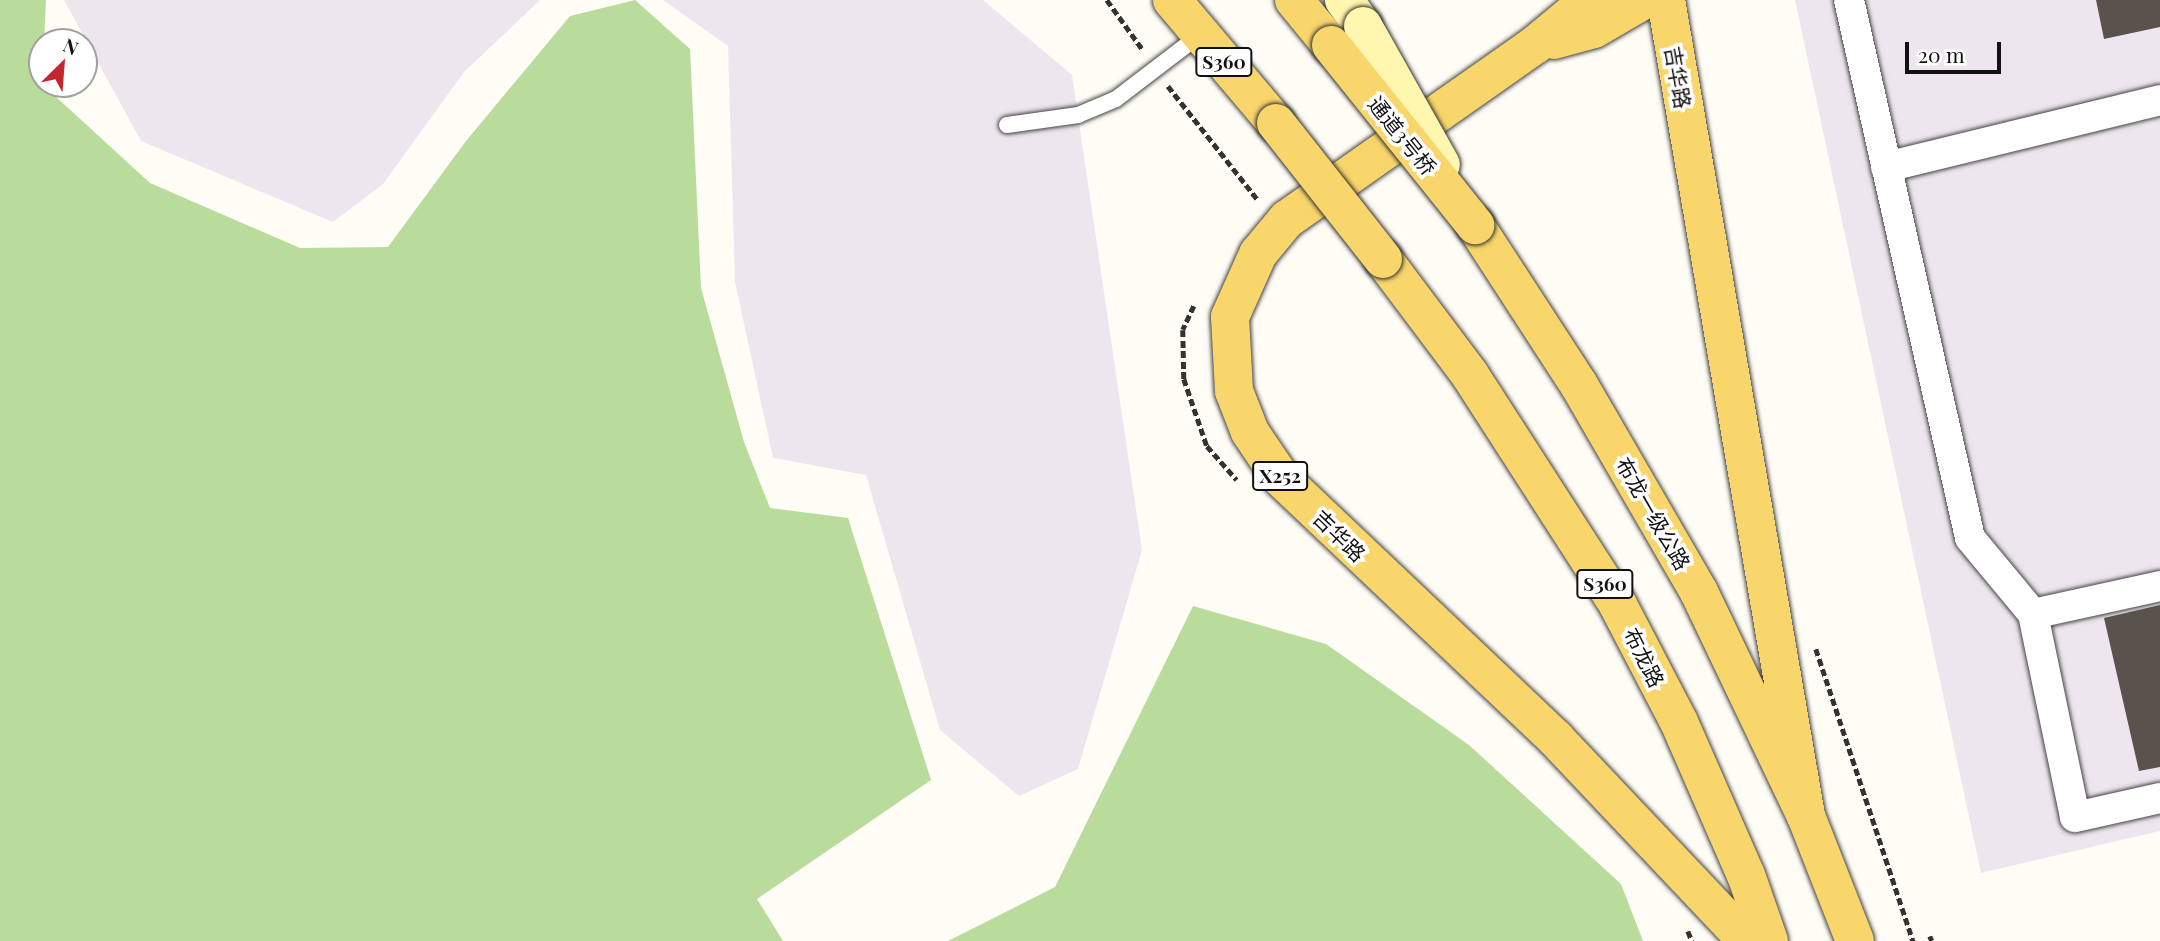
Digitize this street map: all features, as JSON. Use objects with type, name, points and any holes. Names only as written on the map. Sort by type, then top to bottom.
[{"type":"main road","name":"S360","points":[[1172,0],[1200,34]]},
{"type":"main road","points":[[1294,0],[1346,24]]},
{"type":"main road","name":"吉华路","points":[[1589,0],[1535,45],[1287,219],[1258,254],[1230,317],[1234,391],[1250,432],[1281,478],[1555,738],[1655,839],[1747,941]]},
{"type":"main road","points":[[1535,45],[1594,29],[1644,0]]},
{"type":"main road","name":"吉华路","points":[[1665,0],[1805,816]]},
{"type":"main road","name":"通道3号桥","points":[[1346,24],[1475,225]]},
{"type":"main road","name":"布龙路","points":[[1200,34],[1276,123],[1470,375],[1618,606],[1679,722],[1746,875],[1769,941]]},
{"type":"main road","name":"布龙一级公路","points":[[1475,225],[1579,385],[1699,592],[1805,816]]},
{"type":"main road","points":[[1805,816],[1855,941]]},
{"type":"street","points":[[1849,0],[1970,538],[2033,614],[2074,817],[2160,798]]},
{"type":"street","points":[[1886,167],[2160,100]]},
{"type":"street","points":[[2033,614],[2160,586]]},
{"type":"lane","points":[[1007,125],[1078,115],[1116,99],[1200,34]]},
{"type":"path","points":[[1815,644],[1913,941]]},
{"type":"shaded area","points":[[64,0],[540,0],[464,72],[383,184],[333,222],[141,141],[98,62],[98,28],[79,28]]},
{"type":"shaded area","points":[[663,0],[983,0],[1072,75],[1142,550],[1078,769],[1019,796],[940,730],[866,475],[773,458],[735,282],[728,46]]},
{"type":"shaded area","points":[[1795,0],[2160,0],[2160,831],[1981,873]]},
{"type":"green space","points":[[0,0],[46,0],[45,28],[28,28],[28,98],[57,98],[150,183],[300,248],[388,247],[466,141],[570,16],[635,0],[690,49],[701,288],[744,442],[770,508],[848,518],[931,780],[757,899],[783,941],[0,941]]},
{"type":"green space","points":[[1193,606],[1326,644],[1469,745],[1621,884],[1643,941],[948,941],[1055,887]]},
{"type":"building","points":[[2096,0],[2160,0],[2160,27],[2104,39]]},
{"type":"building","points":[[2160,605],[2160,767],[2139,771],[2104,618]]}]
